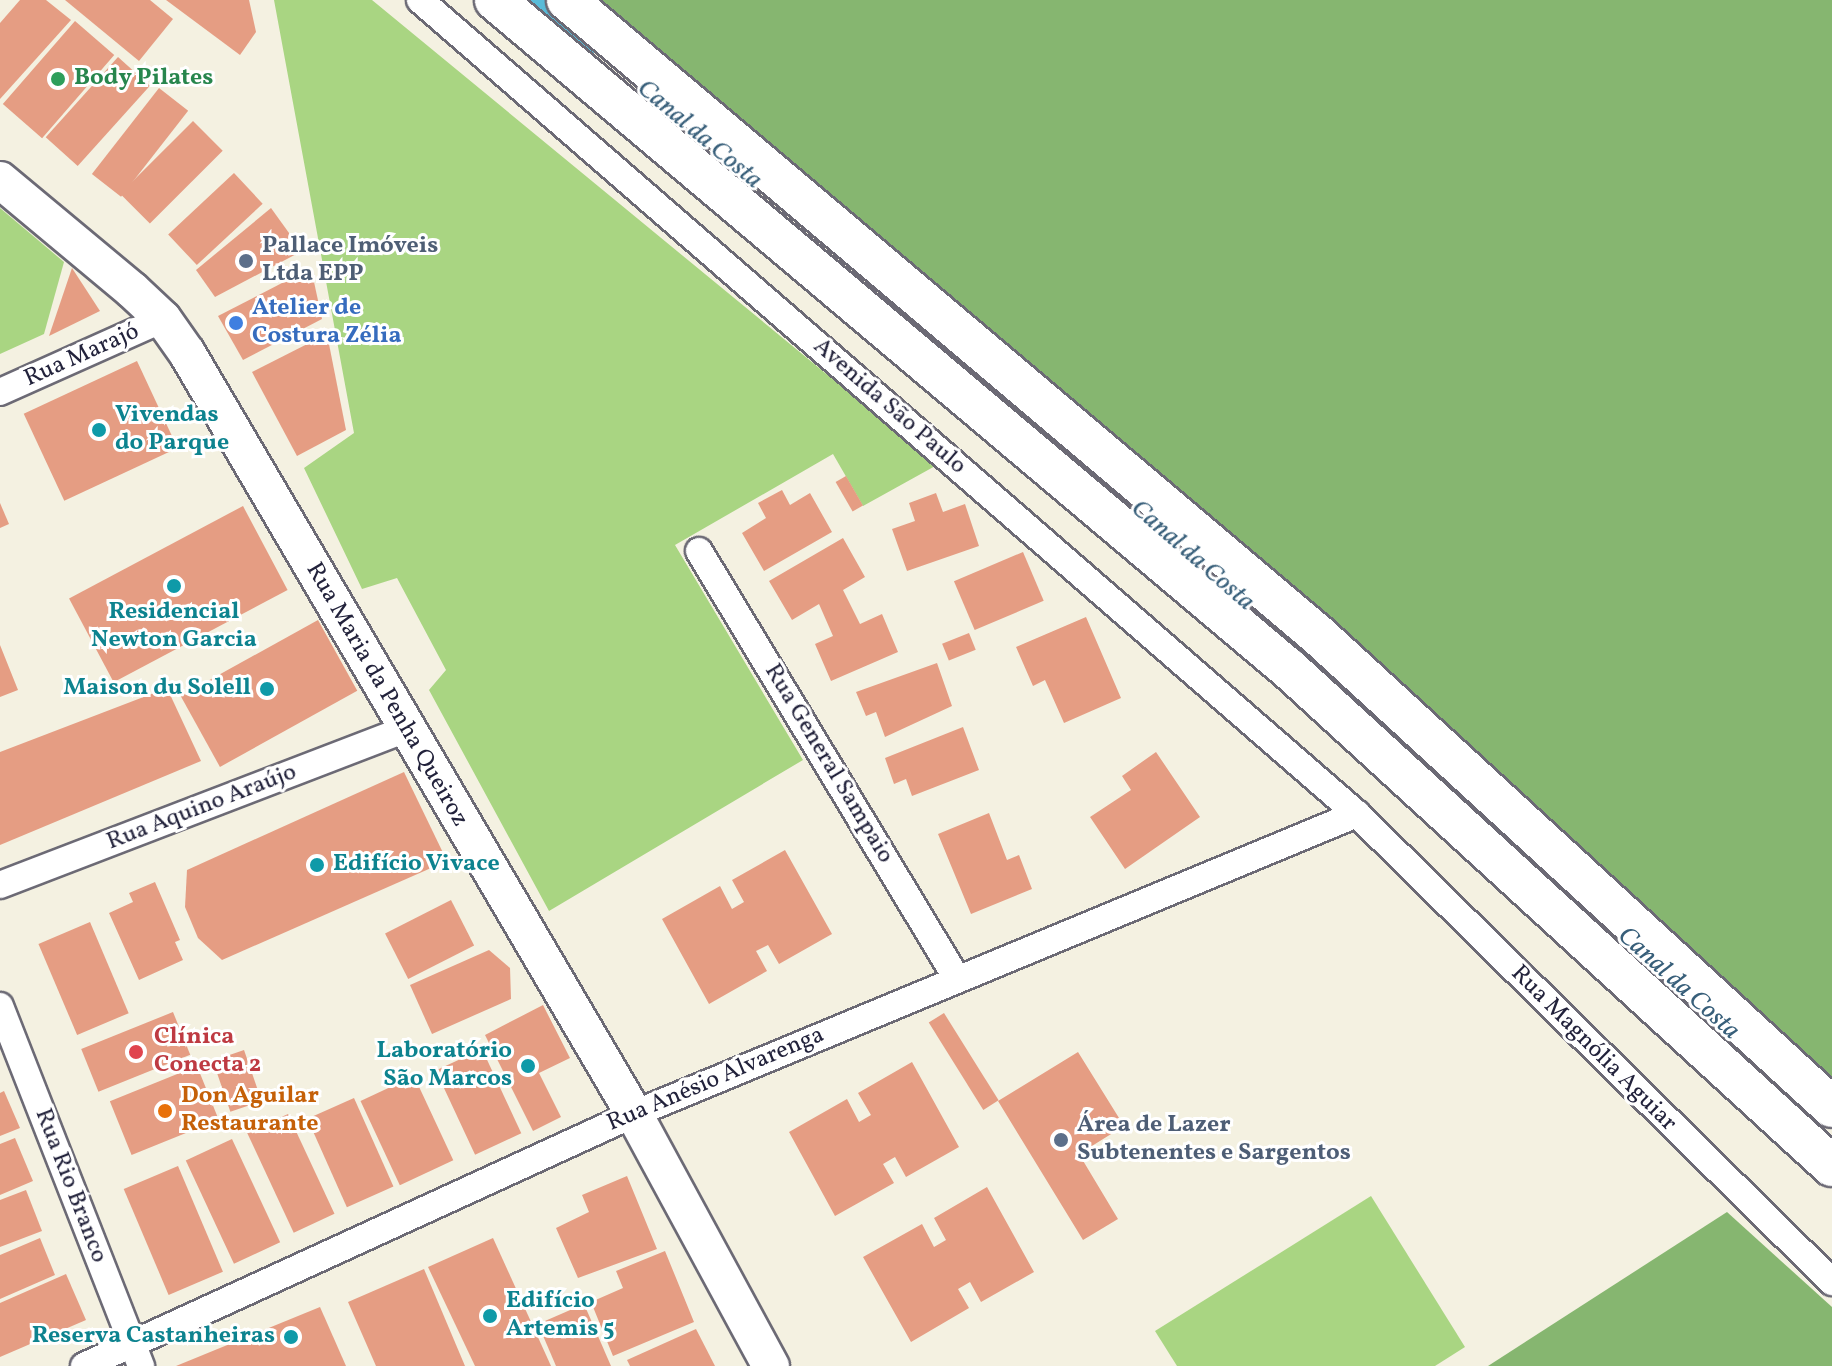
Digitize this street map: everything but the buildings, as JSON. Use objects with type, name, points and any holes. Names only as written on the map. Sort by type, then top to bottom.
[{"type":"main road","points":[[495,0],[1289,669],[1832,1166]]},
{"type":"main road","points":[[567,0],[1363,676],[1832,1107]]},
{"type":"street","name":"Avenida São Paulo","points":[[420,0],[1357,814]]},
{"type":"street","name":"Rua Maria da Penha Queiroz","points":[[0,180],[163,319],[634,1114],[771,1366]]},
{"type":"street","name":"Rua Marajó","points":[[0,392],[163,319]]},
{"type":"street","name":"Rua General Sampaio","points":[[699,551],[957,978]]},
{"type":"street","name":"Rua Aquino Araújo","points":[[0,885],[404,730]]},
{"type":"street","name":"Rua Anésio Alvarenga","points":[[84,1366],[137,1356],[634,1114],[1357,814]]},
{"type":"street","name":"Rua Magnólia Aguiar","points":[[1357,814],[1832,1282]]},
{"type":"street","name":"Rua Rio Branco","points":[[0,1006],[137,1356]]},
{"type":"green space","points":[[274,0],[372,0],[937,465],[863,506],[833,454],[675,545],[803,760],[549,911],[429,690],[446,670],[397,578],[362,589],[304,468],[354,433]]},
{"type":"green space","points":[[591,0],[1832,0],[1832,1129],[713,110]]},
{"type":"green space","points":[[0,208],[64,262],[44,334],[0,354]]},
{"type":"green space","points":[[1371,1196],[1465,1347],[1435,1366],[1177,1366],[1155,1331]]},
{"type":"green space","points":[[1727,1212],[1832,1307],[1832,1366],[1488,1366]]},
{"type":"waterway","name":"Canal da Costa","points":[[539,0],[585,38]]},
{"type":"waterway","name":"Canal da Costa","points":[[994,386],[1473,803]]},
{"type":"place","name":"Body Pilates","points":[[58,79]]},
{"type":"place","name":"Pallace Imóveis Ltda EPP","points":[[246,261]]},
{"type":"place","name":"Atelier de Costura Zélia","points":[[236,323]]},
{"type":"place","name":"Vivendas do Parque","points":[[99,430]]},
{"type":"place","name":"Residencial Newton Garcia","points":[[174,586]]},
{"type":"place","name":"Maison du Solell","points":[[267,689]]},
{"type":"place","name":"Edifício Vivace","points":[[317,865]]},
{"type":"place","name":"Clínica Conecta 2","points":[[136,1052]]},
{"type":"place","name":"Laboratório São Marcos","points":[[528,1066]]},
{"type":"place","name":"Don Aguilar Restaurante","points":[[165,1111]]},
{"type":"place","name":"Área de Lazer Subtenentes e Sargentos","points":[[1061,1140]]},
{"type":"place","name":"Edifício Artemis 5","points":[[490,1316]]},
{"type":"place","name":"Reserva Castanheiras","points":[[291,1337]]}]
